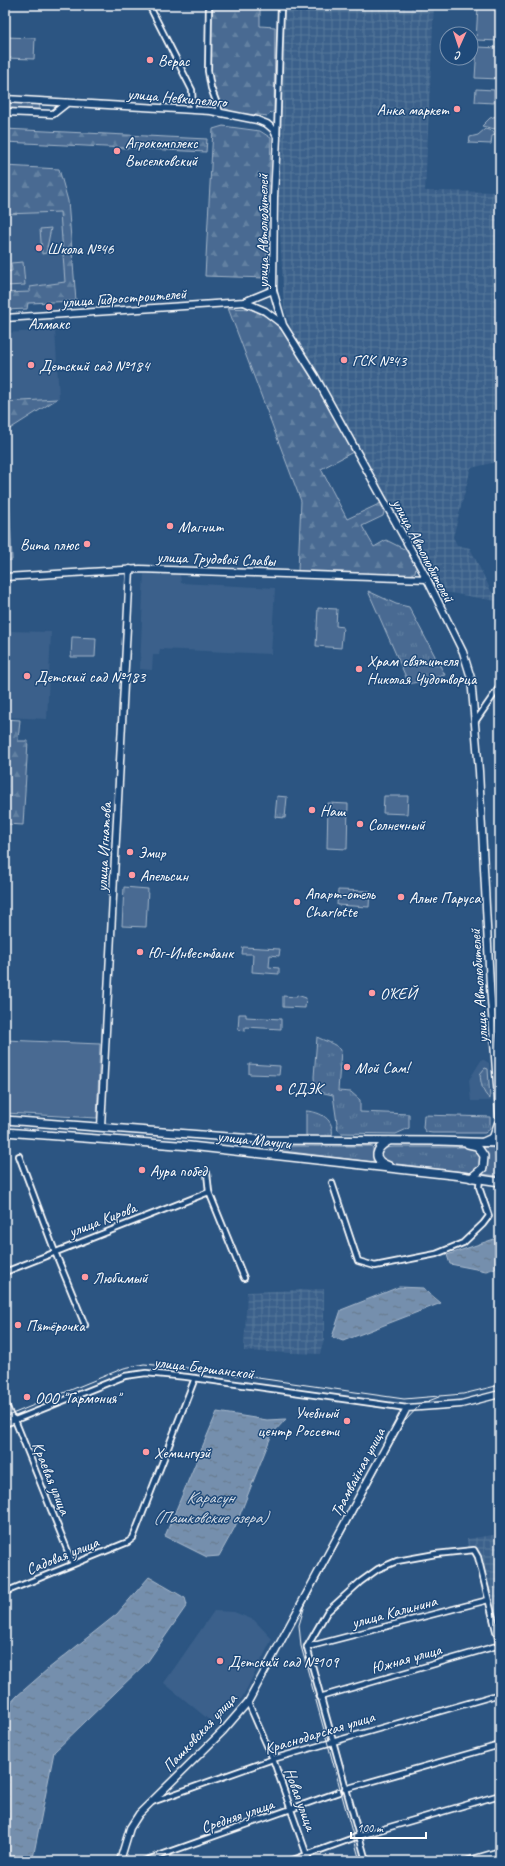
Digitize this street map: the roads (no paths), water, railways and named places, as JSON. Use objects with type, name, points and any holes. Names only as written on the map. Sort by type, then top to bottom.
[{"type":"main road","name":"улица Мачуги","points":[[5,1120],[268,1140],[448,1141],[500,1143]]},
{"type":"main road","name":"улица Мачуги","points":[[5,1132],[190,1146],[500,1182]]},
{"type":"main road","points":[[390,1141],[378,1149],[377,1159],[381,1163],[401,1170]]},
{"type":"main road","points":[[448,1141],[477,1146],[481,1150],[484,1156],[483,1168],[471,1178]]},
{"type":"street","points":[[149,5],[192,90],[193,110]]},
{"type":"street","points":[[209,5],[208,71],[211,88],[220,112]]},
{"type":"street","name":"улица Автолюбителей","points":[[281,5],[274,197],[273,290],[283,325],[315,376],[427,579],[463,652],[471,678],[500,1128]]},
{"type":"street","name":"улица Невкипелого","points":[[5,99],[220,112],[248,117],[267,124],[273,129],[277,137]]},
{"type":"street","points":[[38,113],[42,109],[42,104],[39,101]]},
{"type":"street","points":[[5,112],[53,114],[68,103]]},
{"type":"street","name":"улица Гидростроителей","points":[[5,318],[244,302],[273,290]]},
{"type":"street","name":"улица Гидростроителей","points":[[244,302],[265,311],[283,325]]},
{"type":"street","name":"улица Трудовой Славы","points":[[5,578],[130,569],[185,569],[427,579]]},
{"type":"street","name":"улица Игнатова","points":[[101,1127],[130,569]]},
{"type":"street","points":[[475,722],[500,686]]},
{"type":"street","points":[[482,1142],[493,1137],[500,1120]]},
{"type":"street","points":[[19,1156],[55,1252],[85,1325]]},
{"type":"street","points":[[207,1173],[209,1192],[244,1278]]},
{"type":"street","points":[[332,1183],[358,1261],[374,1266],[436,1254],[463,1243],[483,1224],[489,1216],[479,1187],[480,1179]]},
{"type":"street","name":"улица Кирова","points":[[5,1272],[209,1192]]},
{"type":"street","name":"улица Бершанской","points":[[5,1424],[125,1376],[146,1373],[194,1378],[407,1408]]},
{"type":"street","name":"Садовая улица","points":[[5,1592],[128,1542],[133,1538],[194,1378]]},
{"type":"street","points":[[407,1408],[461,1404],[500,1394]]},
{"type":"street","name":"Краевая улица","points":[[5,1402],[10,1417],[15,1420],[73,1564]]},
{"type":"street","name":"Трамвайная улица","points":[[285,1632],[407,1408]]},
{"type":"street","points":[[366,1861],[307,1647],[327,1612],[360,1582],[378,1569],[397,1561],[436,1554],[474,1550],[478,1557],[500,1646]]},
{"type":"street","name":"улица Калинина","points":[[307,1647],[488,1600]]},
{"type":"street","name":"Пашковская улица","points":[[120,1861],[130,1828],[149,1803],[223,1731],[248,1702],[285,1632]]},
{"type":"street","name":"Южная улица","points":[[320,1697],[500,1646]]},
{"type":"street","name":"Краснодарская улица","points":[[149,1803],[273,1759],[500,1694]]},
{"type":"street","name":"Новая улица","points":[[248,1702],[273,1759],[309,1861]]},
{"type":"street","points":[[345,1789],[500,1745]]},
{"type":"street","name":"Средняя улица","points":[[144,1861],[339,1792]]},
{"type":"street","points":[[290,1861],[359,1836],[500,1795]]},
{"type":"street","points":[[466,1861],[500,1851]]},
{"type":"water","points":[[500,1237],[500,1267],[486,1271],[450,1264],[447,1255]]},
{"type":"water","points":[[399,1287],[423,1288],[441,1303],[343,1341],[332,1337],[341,1310]]},
{"type":"water","name":"Карасун (Пашковские озера)","points":[[217,1412],[267,1420],[286,1419],[272,1434],[235,1527],[219,1556],[207,1557],[165,1536]]},
{"type":"water","points":[[149,1577],[185,1598],[187,1605],[148,1661],[54,1752],[33,1858],[5,1859],[5,1709],[17,1696],[48,1669],[117,1614]]},
{"type":"tram line","points":[[5,1417],[124,1368],[144,1364],[188,1368],[404,1399],[463,1394],[500,1385]]},
{"type":"tram line","points":[[360,1861],[301,1646],[299,1625],[305,1605],[404,1422],[421,1404],[439,1397]]},
{"type":"place","name":"Верас","points":[[150,60]]},
{"type":"place","name":"Анка маркет","points":[[457,109]]},
{"type":"place","name":"Агрокомплекс Выселковский","points":[[117,151]]},
{"type":"place","name":"Школа №46","points":[[39,248]]},
{"type":"place","name":"Алмакс","points":[[49,307]]},
{"type":"place","name":"ГСК №43","points":[[344,360]]},
{"type":"place","name":"Детский сад №184","points":[[31,365]]},
{"type":"place","name":"Магнит","points":[[170,526]]},
{"type":"place","name":"Вита плюс","points":[[87,544]]},
{"type":"place","name":"Храм святителя Николая Чудотворца","points":[[359,669]]},
{"type":"place","name":"Детский сад №183","points":[[27,676]]},
{"type":"place","name":"Наш","points":[[312,810]]},
{"type":"place","name":"Солнечный","points":[[360,824]]},
{"type":"place","name":"Эмир","points":[[130,852]]},
{"type":"place","name":"Апельсин","points":[[132,875]]},
{"type":"place","name":"Алые Паруса","points":[[401,897]]},
{"type":"place","name":"Апарт-отель Charlotte","points":[[297,902]]},
{"type":"place","name":"Юг-Инвестбанк","points":[[140,952]]},
{"type":"place","name":"О’КЕЙ","points":[[372,993]]},
{"type":"place","name":"Мой Сам!","points":[[347,1067]]},
{"type":"place","name":"СДЭК","points":[[279,1088]]},
{"type":"place","name":"Аура побед","points":[[142,1170]]},
{"type":"place","name":"Любимый","points":[[85,1277]]},
{"type":"place","name":"Пятёрочка","points":[[18,1325]]},
{"type":"place","name":"ООО \"Гармония\"","points":[[27,1397]]},
{"type":"place","name":"Учебный центр Россети","points":[[347,1421]]},
{"type":"place","name":"Хемингуэй","points":[[146,1452]]},
{"type":"place","name":"Детский сад №109","points":[[220,1661]]}]
